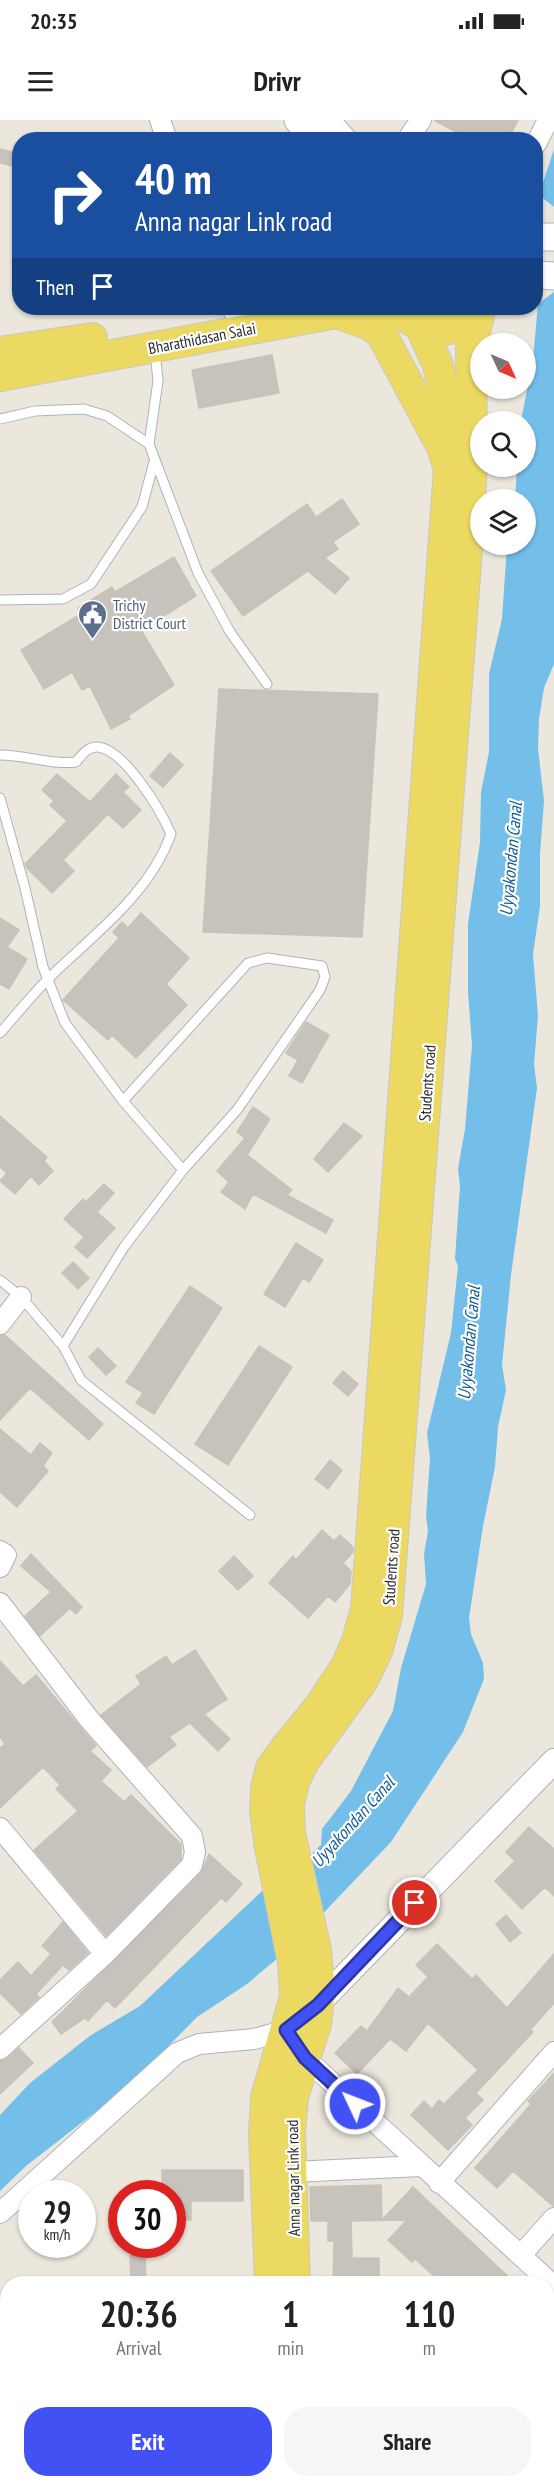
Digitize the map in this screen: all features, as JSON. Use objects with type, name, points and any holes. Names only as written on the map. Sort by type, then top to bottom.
[{"type":"main road","points":[[298,120],[309,132]]},
{"type":"main road","points":[[325,120],[336,132]]},
{"type":"main road","name":"Bharathidasan Salai","points":[[0,352],[208,315]]},
{"type":"main road","name":"Bharathidasan Salai","points":[[0,376],[325,315]]},
{"type":"main road","points":[[342,315],[370,324],[381,333],[442,447],[449,469]]},
{"type":"main road","name":"Bharathidasan Salai","points":[[408,317],[446,330],[461,325],[472,315]]},
{"type":"main road","name":"Students road","points":[[280,1840],[296,1779],[305,1760],[363,1680],[377,1651],[387,1616],[468,535],[472,464],[471,347],[478,315]]},
{"type":"main road","points":[[270,2276],[264,2134],[266,2097],[295,1997],[304,1956],[280,1840],[266,1803],[266,1787],[272,1768],[319,1707],[345,1668],[357,1641],[366,1608],[449,469],[447,407],[438,365],[408,317]]},
{"type":"main road","name":"Anna nagar Link road","points":[[295,2276],[290,2132],[293,2097],[316,2024],[320,1991],[304,1956]]},
{"type":"street","points":[[0,1324],[21,1298]]},
{"type":"street","points":[[0,1551],[6,1556],[0,1568]]},
{"type":"street","points":[[0,1603],[89,1719],[192,1836],[195,1852],[192,1865],[105,1954],[0,2049]]},
{"type":"street","points":[[0,2213],[177,2053],[199,2044],[254,2040],[286,2030],[318,2005],[551,1759]]},
{"type":"street","points":[[0,1828],[105,1954]]},
{"type":"street","points":[[286,2030],[305,2058],[543,2276]]},
{"type":"street","points":[[439,2183],[554,2052]]},
{"type":"street","points":[[291,2172],[421,2166]]},
{"type":"street","points":[[520,2255],[554,2218]]},
{"type":"lane","points":[[155,346],[158,381],[149,444],[154,460],[198,573],[230,632],[267,684]]},
{"type":"lane","points":[[0,419],[35,411],[84,410],[107,416],[149,444]]},
{"type":"lane","points":[[0,600],[63,599],[92,584],[142,507],[154,460]]},
{"type":"lane","points":[[0,755],[23,755],[62,764],[76,762],[88,749],[97,747],[109,751],[138,778],[160,811],[171,834],[164,853],[129,903],[48,979],[0,1034]]},
{"type":"lane","points":[[1,802],[48,979],[64,1023],[123,1101],[183,1170]]},
{"type":"lane","points":[[63,1346],[124,1247],[183,1170],[237,1110],[320,990],[325,977],[322,966],[267,958],[248,963],[123,1101]]},
{"type":"lane","points":[[0,1280],[21,1298],[63,1346],[81,1380],[250,1515]]},
{"type":"water","points":[[554,149],[554,207],[543,198],[543,183]]},
{"type":"water","name":"Uyyakondan Canal","points":[[554,292],[554,664],[544,688],[539,719],[538,749],[544,801],[540,854],[540,906],[533,954],[538,1016],[534,1064],[537,1088],[511,1275],[502,1365],[506,1390],[498,1427],[495,1467],[483,1526],[469,1618],[471,1634],[483,1663],[484,1679],[463,1732],[391,1842],[291,1947],[247,1984],[197,2017],[130,2085],[26,2166],[0,2191],[0,2115],[30,2083],[91,2035],[140,2006],[262,1891],[304,1861],[321,1845],[322,1829],[351,1791],[393,1711],[401,1668],[426,1584],[424,1554],[428,1531],[426,1516],[430,1458],[427,1433],[451,1333],[458,1266],[455,1259],[460,1186],[458,1169],[465,1129],[472,1045],[468,992],[468,924],[480,842],[481,792],[489,752],[489,674],[502,619],[506,555],[536,555],[536,489],[516,489],[516,477],[536,477],[536,411],[523,411],[525,399],[536,399],[535,333],[537,315],[543,315],[543,300]]},
{"type":"building","points":[[434,120],[518,120],[512,132],[456,132]]},
{"type":"building","points":[[0,149],[12,152],[12,166],[0,163]]},
{"type":"building","points":[[272,355],[279,393],[199,408],[192,370]]},
{"type":"building","points":[[342,499],[359,524],[333,542],[338,549],[325,558],[349,578],[335,594],[308,571],[243,616],[211,571],[307,504],[316,517]]},
{"type":"building","name":"Trichy District Court","points":[[174,557],[196,596],[141,630],[174,685],[128,716],[130,719],[111,729],[90,686],[82,690],[72,672],[44,689],[21,650],[81,614],[78,608],[112,587],[115,592]]},
{"type":"building","points":[[219,689],[378,694],[362,937],[203,932]]},
{"type":"building","points":[[170,753],[183,765],[163,787],[150,776]]},
{"type":"building","points":[[57,774],[90,802],[116,774],[129,787],[123,792],[141,810],[123,828],[108,814],[63,860],[74,871],[52,893],[25,864],[67,821],[50,805],[54,801],[42,790]]},
{"type":"building","points":[[141,913],[189,958],[166,984],[187,1005],[136,1058],[112,1035],[108,1040],[63,1000],[119,938],[113,932],[122,922],[128,928]]},
{"type":"building","points":[[0,918],[19,930],[7,947],[27,959],[9,989],[0,984]]},
{"type":"building","points":[[306,1022],[329,1035],[302,1083],[289,1076],[298,1060],[286,1053]]},
{"type":"building","points":[[253,1107],[270,1119],[247,1155],[292,1190],[287,1195],[333,1220],[326,1233],[253,1194],[245,1209],[221,1192],[229,1182],[217,1171],[245,1138],[237,1132]]},
{"type":"building","points":[[0,1116],[47,1157],[44,1161],[53,1171],[39,1185],[31,1176],[15,1194],[0,1181],[7,1173],[0,1167]]},
{"type":"building","points":[[344,1123],[362,1136],[328,1172],[314,1159]]},
{"type":"building","points":[[104,1184],[114,1193],[97,1212],[115,1228],[87,1258],[75,1247],[84,1237],[64,1219],[83,1199],[86,1202]]},
{"type":"building","points":[[296,1243],[323,1260],[309,1282],[303,1278],[285,1307],[264,1294]]},
{"type":"building","points":[[73,1262],[89,1278],[78,1289],[62,1273]]},
{"type":"building","points":[[190,1286],[222,1308],[154,1414],[136,1403],[143,1393],[126,1382]]},
{"type":"building","points":[[5,1335],[103,1424],[89,1440],[30,1388],[0,1420],[0,1336]]},
{"type":"building","points":[[259,1346],[292,1367],[228,1465],[195,1444]]},
{"type":"building","points":[[98,1348],[116,1366],[106,1375],[89,1357]]},
{"type":"building","points":[[343,1371],[358,1384],[348,1396],[333,1383]]},
{"type":"building","points":[[0,1429],[31,1455],[40,1443],[52,1453],[43,1466],[48,1471],[17,1507],[0,1492]]},
{"type":"building","points":[[330,1460],[342,1470],[328,1489],[315,1479]]},
{"type":"building","points":[[322,1530],[334,1541],[340,1535],[353,1547],[353,1552],[343,1563],[351,1571],[350,1584],[335,1602],[328,1596],[308,1618],[269,1583],[293,1556],[296,1560]]},
{"type":"building","points":[[31,1554],[82,1607],[76,1614],[70,1608],[40,1636],[25,1616],[51,1592],[21,1566]]},
{"type":"building","points":[[234,1556],[253,1576],[238,1590],[219,1571]]},
{"type":"building","points":[[195,1650],[227,1699],[204,1714],[230,1739],[218,1751],[190,1723],[169,1737],[176,1745],[147,1767],[101,1715],[141,1684],[136,1676],[166,1656],[172,1665]]},
{"type":"building","points":[[0,1661],[23,1686],[36,1675],[96,1746],[90,1751],[111,1770],[101,1781],[124,1802],[131,1795],[181,1844],[181,1859],[106,1936],[34,1850],[78,1811],[56,1789],[60,1785],[43,1767],[0,1808],[0,1748],[5,1744],[0,1737]]},
{"type":"building","points":[[529,1827],[554,1849],[554,1896],[545,1887],[522,1909],[495,1881],[515,1861],[506,1852]]},
{"type":"building","points":[[209,1854],[242,1884],[226,1902],[221,1898],[115,2008],[107,2000],[88,2021],[85,2018],[61,2034],[52,2022],[201,1873]]},
{"type":"building","points":[[506,1915],[521,1933],[510,1942],[496,1924]]},
{"type":"building","points":[[63,1922],[88,1953],[69,1970],[63,1965],[36,1994],[39,1997],[21,2014],[0,1993],[0,1980],[18,1962],[31,1976],[51,1954],[42,1946]]},
{"type":"building","points":[[437,1944],[472,1979],[476,1975],[507,2008],[554,1954],[554,2003],[530,2030],[533,2032],[476,2093],[483,2100],[465,2118],[472,2125],[448,2150],[411,2115],[424,2101],[432,2109],[439,2100],[444,2104],[478,2070],[428,2023],[406,2051],[390,2039],[357,2074],[335,2053],[361,2026],[367,2031],[398,1988],[409,1997],[428,1977],[416,1965]]},
{"type":"building","points":[[19,2048],[33,2063],[0,2094],[0,2061],[8,2058]]},
{"type":"building","points":[[554,2073],[553,2206],[513,2171],[497,2188],[475,2168],[531,2104],[528,2101]]},
{"type":"building","points":[[162,2170],[243,2170],[243,2201],[191,2201],[191,2220],[186,2220],[186,2180],[162,2180]]},
{"type":"building","points":[[381,2185],[382,2220],[413,2187],[508,2276],[434,2276],[415,2259],[412,2262],[388,2240],[407,2220],[351,2221],[352,2258],[379,2258],[379,2276],[333,2276],[334,2241],[328,2241],[328,2221],[311,2221],[310,2187]]},
{"type":"building","points":[[130,2258],[145,2258],[146,2276],[131,2276]]},
{"type":"place","name":"Trichy District Court","points":[[92,640]]},
{"type":"route","points":[[355,2104],[305,2058],[286,2030],[318,2005],[415,1903]]}]
